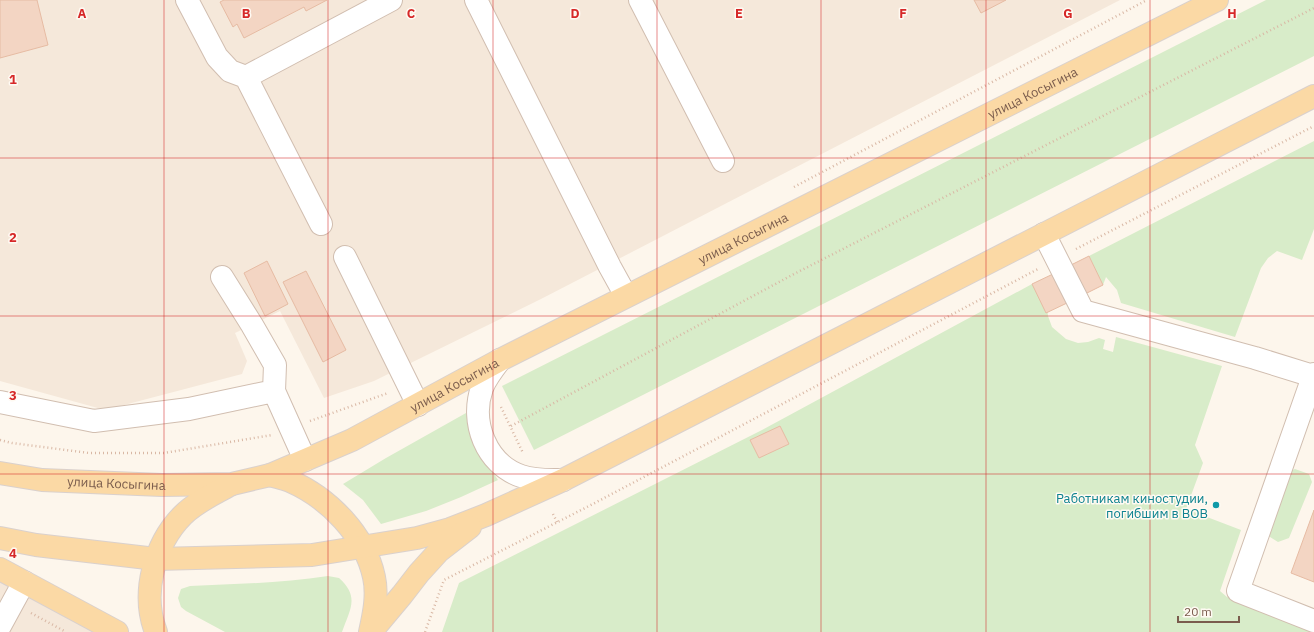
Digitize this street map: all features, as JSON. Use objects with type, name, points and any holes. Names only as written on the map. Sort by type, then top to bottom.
[{"type":"main road","name":"улица Косыгина","points":[[0,473],[42,480],[162,485],[232,484],[270,475],[352,440],[500,360],[1217,0]]},
{"type":"main road","points":[[0,538],[36,545],[156,559],[312,555],[363,548],[417,538],[450,528],[563,480],[1314,96]]},
{"type":"main road","points":[[270,475],[289,481],[308,490],[325,502],[349,527],[363,548],[370,564],[374,583],[374,614],[371,632]]},
{"type":"main road","name":"улица Косыгина","points":[[156,632],[150,612],[149,600],[151,579],[156,559],[168,534],[184,514],[207,498],[232,484]]},
{"type":"main road","points":[[371,632],[439,550],[486,514]]},
{"type":"main road","points":[[0,569],[117,632]]},
{"type":"street","points":[[187,0],[216,57],[230,71],[246,77],[321,224]]},
{"type":"street","points":[[246,77],[390,0]]},
{"type":"street","points":[[476,0],[626,296]]},
{"type":"street","points":[[640,0],[723,161]]},
{"type":"street","points":[[1044,234],[1083,311],[1314,375],[1238,591],[1314,621]]},
{"type":"street","points":[[345,256],[418,405]]},
{"type":"street","points":[[222,277],[252,324],[274,365],[274,391],[305,460]]},
{"type":"street","points":[[500,360],[482,387],[479,398],[477,410],[478,422],[480,434],[485,444],[491,454],[500,463],[519,476],[542,480],[563,480]]},
{"type":"street","points":[[0,402],[94,421],[189,408],[274,391]]},
{"type":"street","points":[[0,626],[24,582]]},
{"type":"path","points":[[789,189],[1147,0]]},
{"type":"path","points":[[511,426],[794,274],[1314,8]]},
{"type":"path","points":[[425,632],[444,580],[1056,259],[1314,126]]},
{"type":"path","points":[[0,440],[12,443],[89,453],[164,453],[269,436],[392,391],[407,384]]},
{"type":"path","points":[[501,406],[527,459]]},
{"type":"path","points":[[553,514],[557,522]]},
{"type":"path","points":[[12,603],[66,632]]},
{"type":"shaded area","points":[[0,0],[1120,0],[541,299],[374,381],[324,398],[280,311],[235,333],[247,361],[242,374],[105,410],[0,381]]},
{"type":"shaded area","points":[[0,582],[94,632],[0,632]]},
{"type":"green space","points":[[1266,0],[1314,0],[1314,56],[534,450],[502,386]]},
{"type":"green space","points":[[1314,141],[1314,229],[1302,260],[1277,251],[1268,258],[1261,268],[1235,337],[1121,303],[1117,290],[1106,277],[1103,285],[1089,256]]},
{"type":"green space","points":[[1032,284],[1047,305],[1048,316],[1052,327],[1066,339],[1078,343],[1088,342],[1099,338],[1105,340],[1103,349],[1113,352],[1116,337],[1222,366],[1195,445],[1203,463],[1186,509],[1241,530],[1220,591],[1227,597],[1314,632],[442,632],[459,583],[762,430]]},
{"type":"green space","points":[[466,413],[479,448],[498,480],[426,511],[381,524],[363,500],[343,484],[386,458]]},
{"type":"green space","points":[[1295,469],[1309,474],[1312,482],[1289,538],[1278,542],[1267,535],[1288,472]]},
{"type":"green space","points":[[328,576],[339,578],[349,591],[351,597],[350,610],[342,632],[225,632],[186,611],[181,607],[178,598],[181,589],[190,586],[276,582]]},
{"type":"building","points":[[0,0],[37,0],[48,45],[0,58]]},
{"type":"building","points":[[224,0],[327,0],[306,11],[304,7],[244,38],[237,24],[233,27],[220,2]]},
{"type":"building","points":[[974,0],[1006,0],[981,13]]},
{"type":"building","points":[[1089,256],[1103,285],[1081,296],[1067,267]]},
{"type":"building","points":[[267,261],[288,304],[265,316],[244,273]]},
{"type":"building","points":[[306,271],[346,350],[323,362],[283,282]]},
{"type":"building","points":[[1053,274],[1067,303],[1046,313],[1032,284]]},
{"type":"building","points":[[780,426],[789,444],[759,458],[750,440]]},
{"type":"building","points":[[1314,510],[1314,582],[1291,573]]},
{"type":"place","name":"Работникам киностудии, погибшим в ВОВ","points":[[1216,505]]}]
